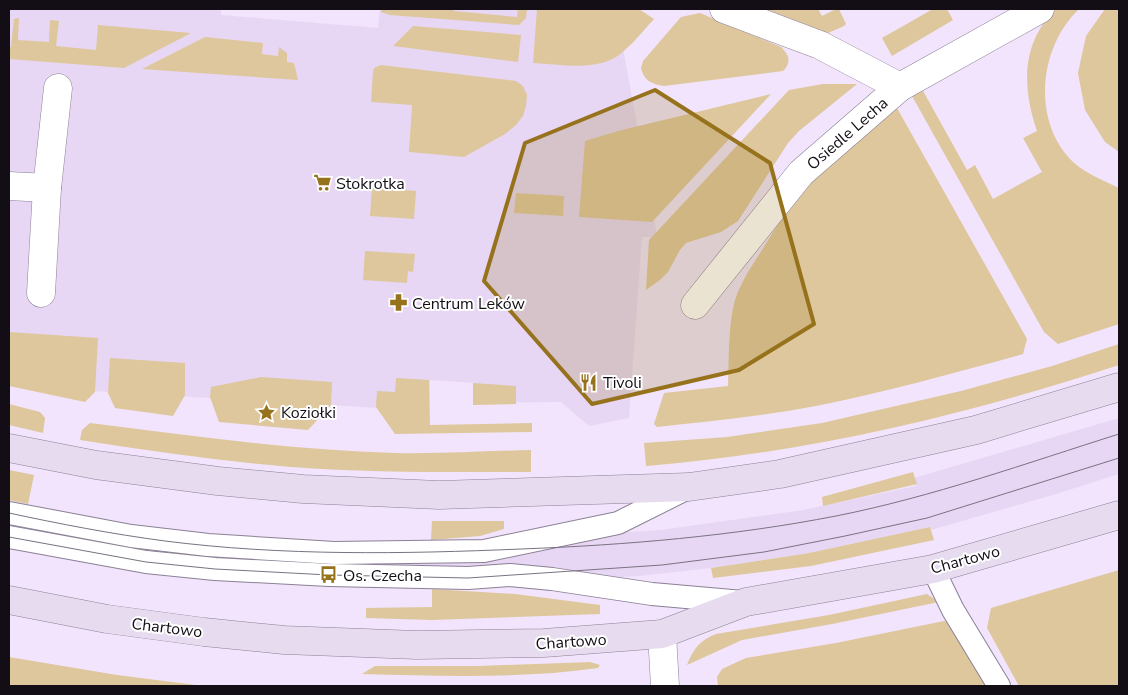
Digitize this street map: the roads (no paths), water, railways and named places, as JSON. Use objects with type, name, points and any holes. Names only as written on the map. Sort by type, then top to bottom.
[{"type":"street","points":[[724,9],[820,45],[900,87]]},
{"type":"street","name":"Osiedle Lecha","points":[[695,305],[801,172],[900,87],[1040,9]]},
{"type":"street","points":[[41,293],[47,188],[58,88]]},
{"type":"street","points":[[9,186],[47,188]]},
{"type":"street","points":[[9,448],[96,465],[218,481],[302,489],[439,495],[689,487],[780,474],[976,430],[1119,387]]},
{"type":"street","name":"Chartowo","points":[[9,600],[107,619],[284,640],[426,645],[544,644],[662,634],[746,602],[801,594],[933,569],[1119,515]]},
{"type":"street","points":[[662,634],[665,686]]},
{"type":"lane","points":[[9,513],[131,536],[208,546],[334,553],[484,551],[618,523],[689,487]]},
{"type":"lane","points":[[9,537],[146,562],[205,568],[329,575],[468,578],[510,575],[552,579],[652,594],[746,602]]},
{"type":"lane","points":[[933,569],[952,610],[999,686]]},
{"type":"tram line","points":[[9,513],[165,541],[254,549],[388,553],[600,545],[680,539],[836,516],[943,489],[1119,434]]},
{"type":"tram line","points":[[9,537],[146,562],[215,569],[329,575],[468,578],[662,565],[764,552],[927,518],[1119,458]]},
{"type":"place","name":"Stokrotka","points":[[322,183]]},
{"type":"place","name":"Centrum Leków","points":[[398,303]]},
{"type":"place","name":"Tivoli","points":[[589,382]]},
{"type":"place","name":"Koziołki","points":[[267,412]]},
{"type":"place","name":"Os. Czecha","points":[[329,575]]}]
